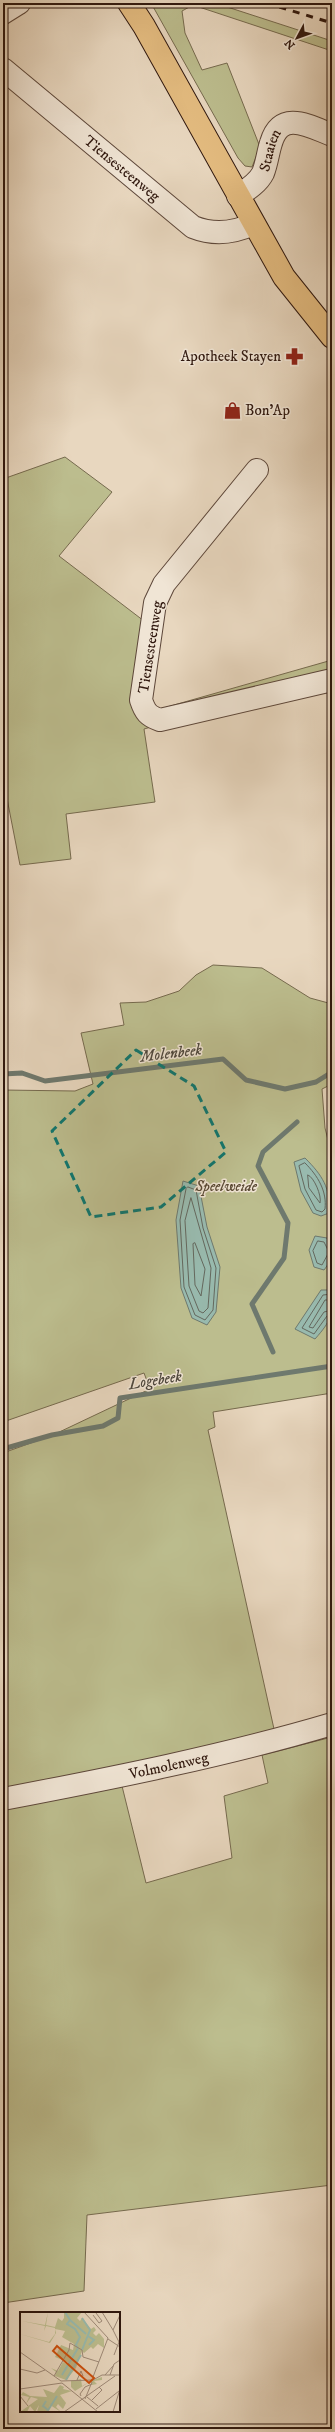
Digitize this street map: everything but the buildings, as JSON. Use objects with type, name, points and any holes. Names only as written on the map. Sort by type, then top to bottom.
[{"type":"main road","points":[[129,3],[144,26],[284,277],[332,337]]},
{"type":"street","points":[[3,13],[19,3]]},
{"type":"street","name":"Tiensesteenweg","points":[[3,69],[193,227],[205,232],[221,232],[239,231],[254,224]]},
{"type":"street","name":"Staaien","points":[[238,196],[252,186],[262,174],[275,130],[283,124],[291,122],[309,126],[332,135]]},
{"type":"street","name":"Tiensesteenweg","points":[[257,470],[164,584],[155,603],[142,700],[145,712],[151,718],[160,720],[332,680]]},
{"type":"street","name":"Volmolenweg","points":[[3,1799],[91,1782],[278,1740],[332,1724]]},
{"type":"highlighted area","points":[[136,1050],[194,1086],[226,1152],[161,1207],[91,1217],[52,1131]]},
{"type":"green space","points":[[151,3],[215,3],[332,41],[332,51],[193,5],[182,11],[185,33],[202,70],[227,63],[260,147],[252,167],[245,166],[238,158]]},
{"type":"green space","points":[[65,457],[112,492],[59,556],[144,621],[139,715],[332,660],[332,676],[144,729],[155,802],[66,814],[71,859],[20,865],[3,778],[3,767],[6,766],[3,751],[3,479]]},
{"type":"green space","name":"Speelweide","points":[[213,965],[262,968],[310,998],[332,1004],[332,1084],[322,1089],[325,1128],[332,1156],[332,1393],[213,1412],[215,1427],[208,1430],[274,1729],[95,1775],[3,1792],[3,1453],[53,1435],[150,1389],[144,1373],[3,1422],[3,1090],[75,1091],[93,1084],[81,1033],[124,1025],[120,1003],[146,1002],[179,991],[196,975]]},
{"type":"green space","points":[[332,1737],[332,2185],[87,2215],[84,2291],[3,2303],[3,1804],[121,1782],[146,1883],[232,1858],[224,1796],[268,1783],[262,1755]]},
{"type":"water","points":[[305,1158],[321,1176],[327,1189],[329,1213],[321,1216],[313,1213],[301,1191],[294,1162]]},
{"type":"water","points":[[183,1181],[199,1186],[207,1227],[220,1267],[216,1312],[207,1325],[192,1318],[181,1288],[176,1220]]},
{"type":"water","points":[[315,1236],[327,1238],[330,1258],[324,1270],[314,1267],[309,1250]]},
{"type":"water","points":[[321,1290],[330,1290],[332,1305],[328,1322],[315,1339],[295,1329]]},
{"type":"waterway","name":"Molenbeek","points":[[3,1074],[22,1073],[45,1081],[223,1059],[246,1080],[285,1089],[316,1082],[332,1072]]},
{"type":"waterway","points":[[273,1352],[252,1304],[284,1258],[288,1223],[258,1166],[263,1152],[297,1122]]},
{"type":"waterway","name":"Logebeek","points":[[3,1449],[52,1435],[103,1426],[118,1418],[120,1398],[332,1366]]},
{"type":"railway","points":[[266,3],[332,23]]},
{"type":"place","name":"Apotheek Stayen","points":[[294,356]]},
{"type":"place","name":"Bon'Ap","points":[[232,410]]}]
